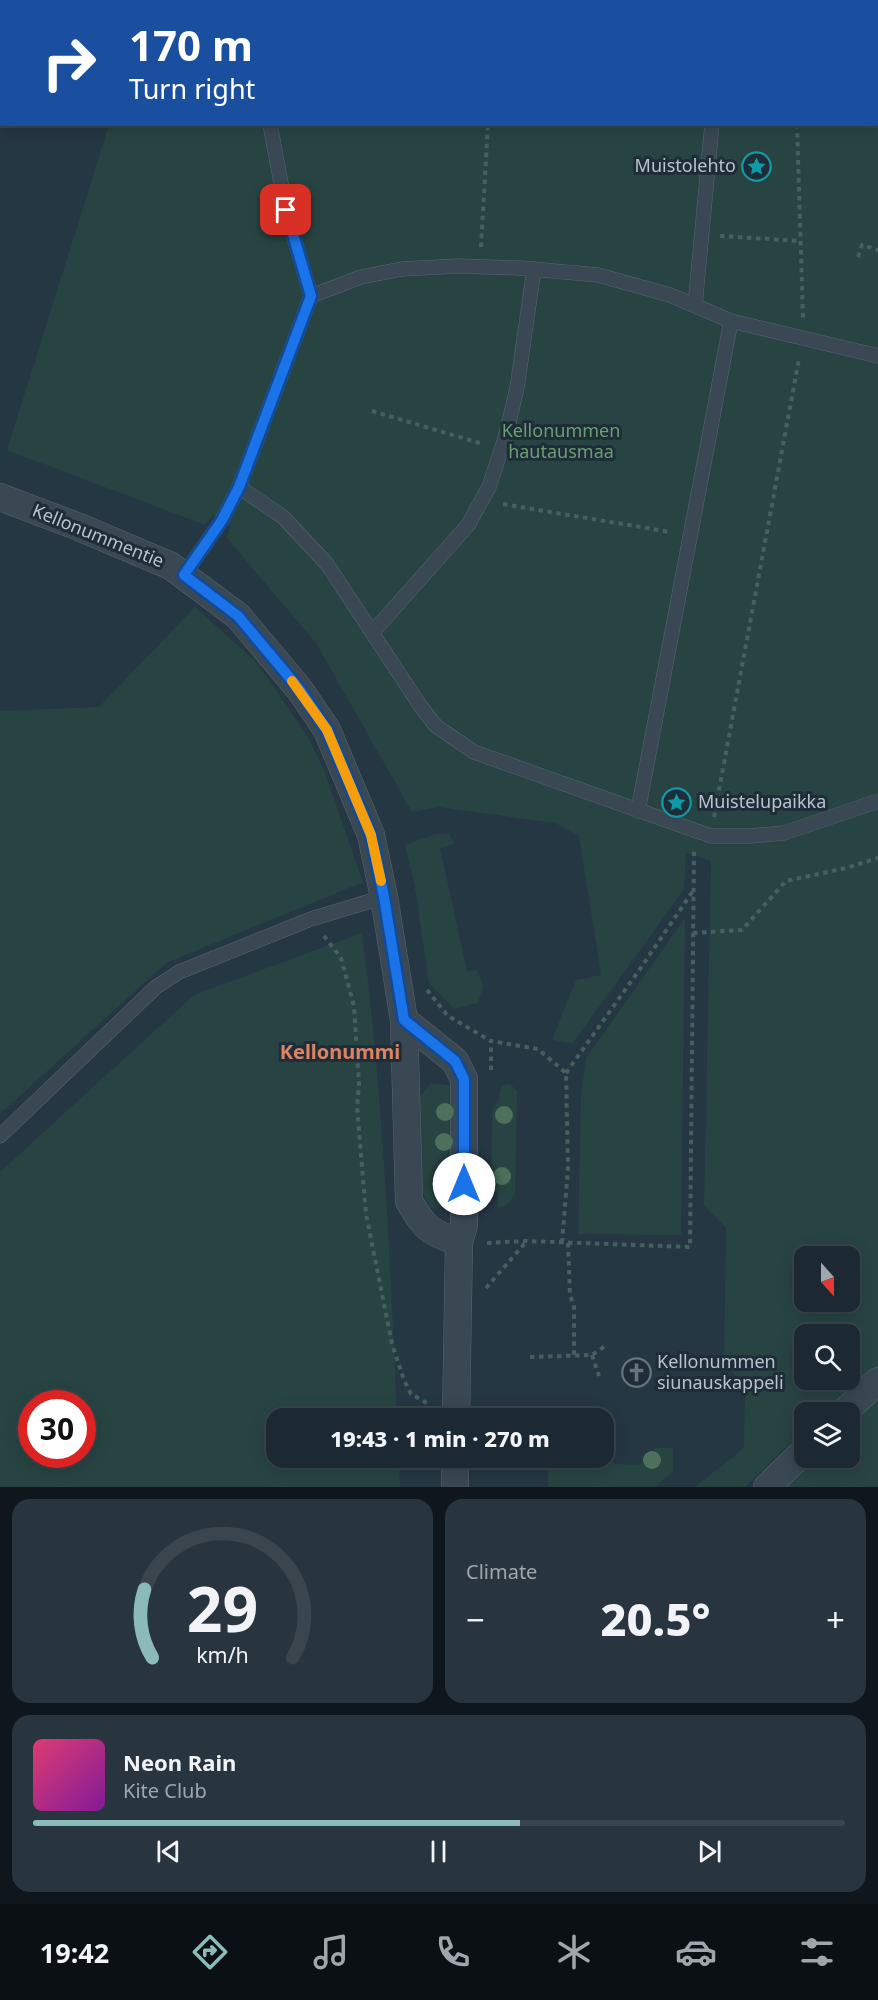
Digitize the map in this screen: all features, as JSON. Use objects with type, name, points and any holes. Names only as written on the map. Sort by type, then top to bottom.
[{"type":"street","name":"Kellonummentie","points":[[0,497],[79,527],[171,566],[184,575],[238,616],[300,690],[327,730],[371,835],[384,897],[404,1020],[409,1201],[422,1223],[442,1237],[459,1242]]},
{"type":"street","points":[[404,1020],[455,1061],[464,1079],[464,1225],[459,1242],[446,1408]]},
{"type":"street","points":[[855,1402],[878,1381]]},
{"type":"street","points":[[767,1487],[794,1461]]},
{"type":"street","points":[[455,1487],[456,1468]]},
{"type":"lane","points":[[184,575],[222,520],[239,487],[311,296],[286,210],[270,126]]},
{"type":"lane","points":[[694,306],[712,126]]},
{"type":"lane","points":[[311,296],[361,277],[402,269],[479,267],[597,275],[670,295],[731,321],[878,356]]},
{"type":"lane","points":[[372,633],[468,525],[489,487],[517,388],[534,269]]},
{"type":"lane","points":[[638,811],[731,321]]},
{"type":"lane","points":[[239,487],[283,517],[304,538],[327,564],[421,707],[436,726],[474,752],[711,836],[750,836],[784,832],[878,801]]},
{"type":"lane","points":[[0,1136],[156,987],[179,972],[311,919],[384,897]]},
{"type":"path","points":[[479,267],[489,126]]},
{"type":"path","points":[[711,836],[803,338],[797,126]]},
{"type":"path","points":[[701,235],[800,241]]},
{"type":"path","points":[[858,257],[862,245],[878,250]]},
{"type":"path","points":[[372,411],[501,449]]},
{"type":"path","points":[[482,501],[690,535]]},
{"type":"path","points":[[459,1242],[526,1241],[690,1247],[695,831]]},
{"type":"path","points":[[693,933],[742,930],[786,881],[846,868],[878,858]]},
{"type":"path","points":[[574,1356],[574,1307],[570,1295],[565,1243],[568,1168],[566,1073],[694,890]]},
{"type":"path","points":[[311,919],[341,958],[354,1006],[359,1084],[357,1107],[366,1214],[392,1344],[411,1394],[436,1408]]},
{"type":"path","points":[[491,1041],[538,1049],[566,1073]]},
{"type":"path","points":[[486,1297],[486,1286],[526,1241]]},
{"type":"path","points":[[530,1358],[592,1355],[605,1346]]},
{"type":"path","points":[[592,1355],[599,1376]]},
{"type":"green space","name":"Kellonummen hautausmaa","points":[[109,126],[878,126],[878,1369],[860,1384],[860,1324],[794,1324],[794,1390],[852,1390],[838,1402],[794,1402],[794,1440],[745,1487],[695,1487],[744,1448],[745,1387],[724,1362],[726,1228],[704,1205],[711,861],[686,853],[684,889],[573,1043],[552,1040],[576,980],[601,975],[579,836],[555,823],[439,807],[412,812],[316,643],[226,537],[231,527],[213,515],[205,525],[7,450]]},
{"type":"green space","points":[[195,607],[257,663],[306,734],[324,770],[363,882],[166,963],[0,1114],[0,711],[99,707]]},
{"type":"green space","points":[[435,834],[449,834],[454,844],[440,848],[467,971],[477,970],[484,987],[477,1003],[454,1009],[429,983],[414,882],[405,845]]},
{"type":"green space","points":[[685,918],[681,1235],[578,1234],[581,1095],[586,1058]]},
{"type":"green space","points":[[362,933],[380,1115],[396,1408],[266,1408],[266,1468],[399,1468],[400,1487],[0,1487],[0,1172],[194,995]]},
{"type":"green space","points":[[431,1083],[449,1085],[455,1098],[456,1193],[448,1206],[431,1208],[417,1182],[415,1102]]},
{"type":"green space","points":[[510,1084],[517,1091],[515,1193],[509,1203],[498,1208],[498,1193],[491,1189],[492,1110],[498,1103],[501,1085]]},
{"type":"green space","points":[[878,1393],[878,1487],[781,1487],[801,1468],[860,1468],[860,1411]]},
{"type":"green space","points":[[655,1448],[673,1448],[673,1471],[656,1487],[548,1487],[549,1468],[614,1468],[614,1463],[640,1465],[655,1451]]},
{"type":"slow traffic","points":[[292,681],[327,730],[371,835],[381,881]]},
{"type":"place","name":"Muistolehto","points":[[757,166]]},
{"type":"place","name":"Muistelupaikka","points":[[677,802]]},
{"type":"place","name":"Kellonummen siunauskappeli","points":[[636,1372]]},
{"type":"district","name":"Kellonummi","points":[[340,1052]]},
{"type":"route","points":[[286,210],[311,296],[239,487],[222,520],[184,575],[238,616],[300,690],[327,730],[371,835],[384,897],[404,1020],[455,1061],[464,1079],[464,1184]]}]
